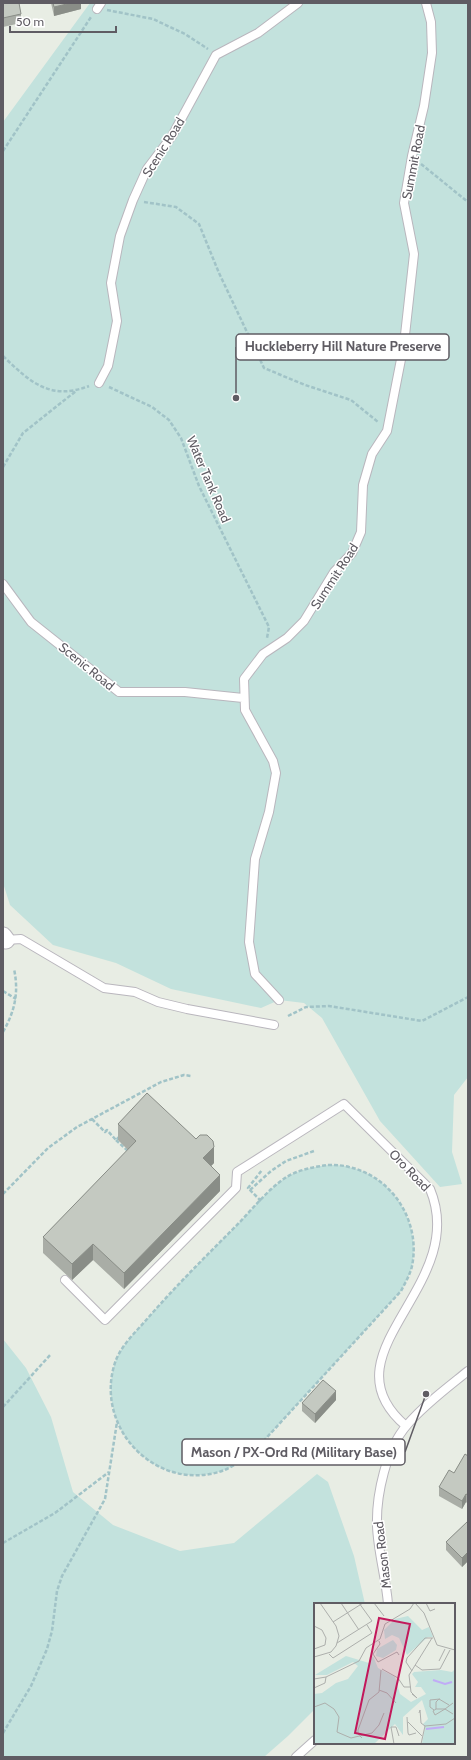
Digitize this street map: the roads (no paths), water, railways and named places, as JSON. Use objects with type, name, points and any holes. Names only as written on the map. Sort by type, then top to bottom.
[{"type":"lane","name":"Scenic Road","points":[[99,383],[108,366],[117,321],[111,283],[120,236],[133,200],[147,168],[172,136],[216,55],[258,33],[298,3]]},
{"type":"lane","name":"Summit Road","points":[[279,1000],[255,974],[249,942],[255,859],[269,812],[276,773],[273,761],[245,710],[243,698],[244,679],[263,654],[287,638],[304,621],[334,572],[352,554],[361,532],[363,485],[372,454],[387,431],[404,344],[414,254],[404,203],[412,156],[424,106],[432,53],[431,22],[426,3]]},
{"type":"lane","name":"Scenic Road","points":[[3,584],[31,622],[120,692],[185,692],[243,698]]},
{"type":"lane","points":[[4,938],[21,939],[104,988],[134,992],[158,1002],[187,1009],[274,1025]]},
{"type":"lane","name":"Oro Road","points":[[65,1280],[105,1320],[236,1188],[237,1172],[344,1104],[430,1190],[440,1208],[445,1230]]},
{"type":"lane","points":[[406,1426],[396,1418],[383,1397],[380,1385],[381,1372],[389,1350],[429,1283]]},
{"type":"lane","name":"Mason Road","points":[[388,1603],[377,1526],[379,1498],[384,1472],[406,1426],[468,1371]]},
{"type":"lane","points":[[296,1757],[314,1741]]},
{"type":"place","name":"Huckleberry Hill Nature Preserve","points":[[236,398]]},
{"type":"place","name":"Mason / PX-Ord Rd (Military Base)","points":[[426,1394]]}]
